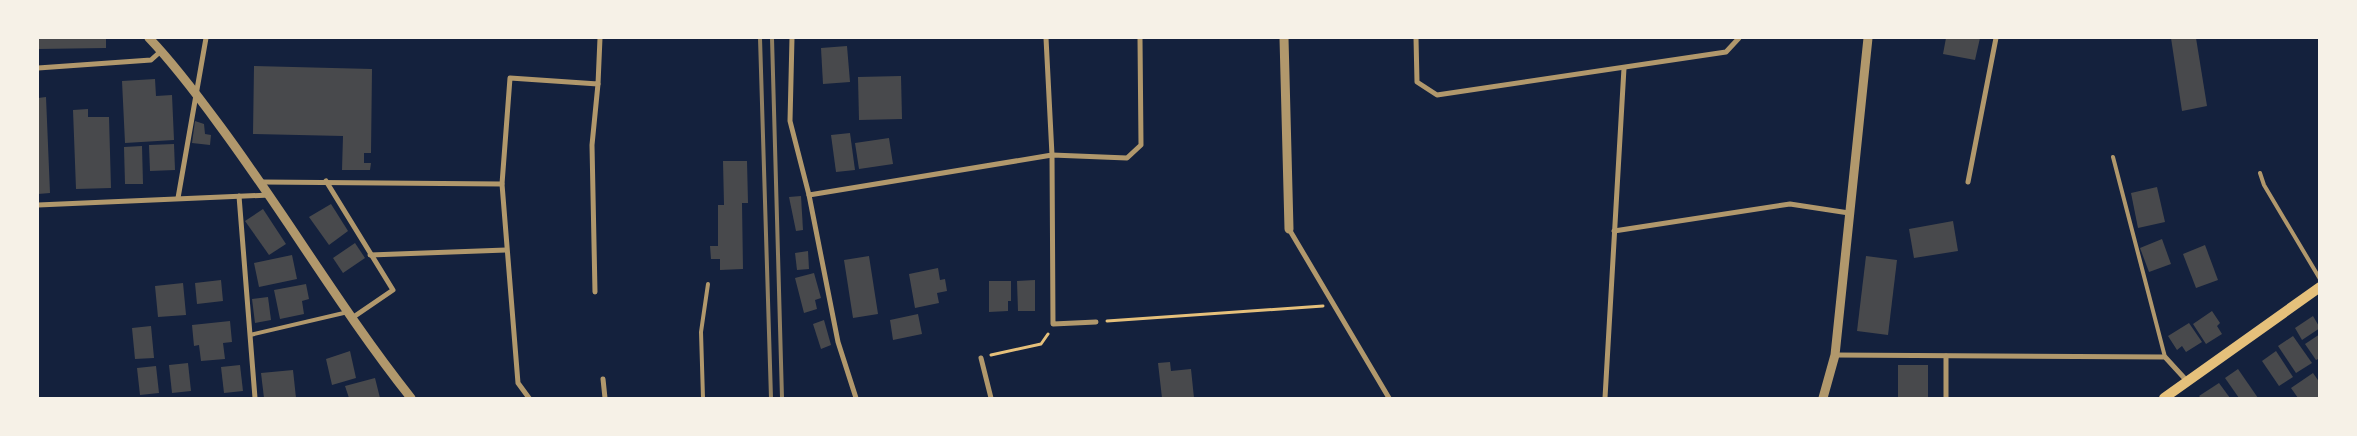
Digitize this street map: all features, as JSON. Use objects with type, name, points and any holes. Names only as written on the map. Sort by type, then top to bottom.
[{"type":"main road","points":[[2164,398],[2318,292]]},
{"type":"street","points":[[149,38],[195,92],[262,182],[350,315],[411,398]]},
{"type":"street","points":[[178,198],[195,92],[206,38]]},
{"type":"street","points":[[595,292],[592,144],[600,38]]},
{"type":"street","points":[[792,38],[790,120],[809,195],[838,342],[856,398]]},
{"type":"street","points":[[1046,38],[1052,155],[1054,324],[1096,322]]},
{"type":"street","points":[[809,195],[1052,155],[1128,158],[1141,145],[1140,38]]},
{"type":"street","points":[[1284,38],[1289,229],[1389,398]]},
{"type":"street","points":[[1416,38],[1417,82],[1437,95],[1726,52],[1739,38]]},
{"type":"street","points":[[1823,398],[1835,355],[1868,38]]},
{"type":"street","points":[[1968,182],[1996,38]]},
{"type":"street","points":[[38,68],[151,60],[161,50]]},
{"type":"street","points":[[1605,398],[1624,68]]},
{"type":"street","points":[[529,398],[518,383],[502,184],[510,78],[598,84]]},
{"type":"street","points":[[262,182],[326,181],[502,184]]},
{"type":"street","points":[[326,181],[393,290],[350,315]]},
{"type":"street","points":[[38,205],[270,195]]},
{"type":"street","points":[[239,196],[255,398]]},
{"type":"street","points":[[1614,231],[1790,204],[1849,213]]},
{"type":"street","points":[[370,255],[506,250]]},
{"type":"street","points":[[1835,355],[2165,357],[2187,382]]},
{"type":"street","points":[[1946,356],[1946,398]]},
{"type":"street","points":[[981,358],[990,398]]},
{"type":"street","points":[[603,379],[605,398]]},
{"type":"lane","points":[[2113,157],[2165,357]]},
{"type":"lane","points":[[2260,173],[2264,185],[2320,279]]},
{"type":"lane","points":[[703,398],[701,332],[708,284]]},
{"type":"lane","points":[[250,335],[350,315]]},
{"type":"path","points":[[1096,322],[1334,306]]},
{"type":"path","points":[[981,358],[1041,344],[1054,324]]},
{"type":"building","points":[[38,38],[106,38],[106,48],[38,49]]},
{"type":"building","points":[[1946,38],[1980,38],[1975,60],[1943,54]]},
{"type":"building","points":[[2171,38],[2196,38],[2207,106],[2182,111]]},
{"type":"building","points":[[847,46],[850,82],[823,84],[821,48]]},
{"type":"building","points":[[254,66],[372,69],[371,153],[364,153],[364,163],[371,163],[370,170],[342,170],[343,136],[253,134]]},
{"type":"building","points":[[901,76],[902,119],[859,120],[858,77]]},
{"type":"building","points":[[155,79],[156,96],[172,95],[174,140],[125,143],[122,81]]},
{"type":"building","points":[[46,97],[50,193],[38,194],[38,98]]},
{"type":"building","points":[[88,109],[88,117],[109,117],[111,188],[76,189],[73,110]]},
{"type":"building","points":[[195,121],[204,124],[205,134],[211,135],[210,145],[192,143]]},
{"type":"building","points":[[850,133],[855,170],[836,172],[831,135]]},
{"type":"building","points":[[889,138],[893,164],[859,169],[855,143]]},
{"type":"building","points":[[174,144],[175,170],[150,171],[149,145]]},
{"type":"building","points":[[142,146],[143,184],[125,184],[124,147]]},
{"type":"building","points":[[723,161],[747,161],[748,203],[742,203],[743,269],[720,270],[720,259],[711,259],[710,246],[718,246],[718,205],[724,205]]},
{"type":"building","points":[[2157,187],[2165,222],[2138,228],[2131,193]]},
{"type":"building","points":[[801,196],[803,230],[796,231],[789,197]]},
{"type":"building","points":[[331,204],[348,231],[329,245],[309,217]]},
{"type":"building","points":[[263,209],[286,244],[269,255],[245,221]]},
{"type":"building","points":[[1953,221],[1958,251],[1914,258],[1909,229]]},
{"type":"building","points":[[2162,239],[2171,264],[2149,272],[2140,248]]},
{"type":"building","points":[[355,243],[365,258],[343,273],[333,258]]},
{"type":"building","points":[[2205,245],[2218,280],[2196,288],[2183,254]]},
{"type":"building","points":[[808,251],[809,269],[797,270],[795,253]]},
{"type":"building","points":[[292,255],[297,279],[259,287],[254,263]]},
{"type":"building","points":[[869,256],[878,314],[853,318],[844,260]]},
{"type":"building","points":[[1866,256],[1897,260],[1888,335],[1857,331]]},
{"type":"building","points":[[938,268],[940,280],[945,279],[947,291],[937,293],[939,303],[915,308],[909,274]]},
{"type":"building","points":[[814,273],[821,298],[815,300],[817,309],[804,313],[795,278]]},
{"type":"building","points":[[221,280],[223,301],[197,304],[195,283]]},
{"type":"building","points":[[1035,280],[1035,311],[1018,311],[1017,281]]},
{"type":"building","points":[[989,281],[1011,281],[1011,301],[1008,301],[1008,311],[989,312]]},
{"type":"building","points":[[183,283],[186,315],[158,317],[155,286]]},
{"type":"building","points":[[306,284],[309,299],[302,301],[304,314],[280,319],[274,290]]},
{"type":"building","points":[[268,297],[271,320],[255,323],[252,299]]},
{"type":"building","points":[[2212,311],[2220,323],[2217,326],[2222,334],[2206,344],[2193,324]]},
{"type":"building","points":[[918,314],[922,334],[893,340],[890,320]]},
{"type":"building","points":[[2313,316],[2320,328],[2302,340],[2295,328]]},
{"type":"building","points":[[824,320],[831,345],[821,349],[813,324]]},
{"type":"building","points":[[230,321],[232,342],[223,343],[225,359],[201,361],[199,345],[194,346],[192,325]]},
{"type":"building","points":[[2189,323],[2202,342],[2186,352],[2182,346],[2177,350],[2168,336]]},
{"type":"building","points":[[151,326],[154,358],[135,359],[132,328]]},
{"type":"building","points":[[2320,334],[2320,358],[2316,360],[2305,344]]},
{"type":"building","points":[[2293,336],[2312,363],[2296,373],[2278,346]]},
{"type":"building","points":[[350,351],[356,378],[332,385],[326,359]]},
{"type":"building","points":[[2276,351],[2293,377],[2279,386],[2262,361]]},
{"type":"building","points":[[1170,362],[1171,371],[1191,369],[1194,398],[1162,398],[1158,363]]},
{"type":"building","points":[[188,363],[191,391],[172,393],[169,365]]},
{"type":"building","points":[[240,365],[243,391],[224,393],[221,367]]},
{"type":"building","points":[[1898,365],[1928,365],[1928,398],[1898,398]]},
{"type":"building","points":[[156,366],[159,393],[140,395],[137,368]]},
{"type":"building","points":[[2238,369],[2258,398],[2239,398],[2225,378]]},
{"type":"building","points":[[293,370],[296,398],[264,398],[261,373]]},
{"type":"building","points":[[2313,373],[2320,383],[2320,398],[2298,398],[2291,388]]},
{"type":"building","points":[[375,378],[380,398],[349,398],[345,386]]},
{"type":"building","points":[[2219,383],[2230,398],[2201,398],[2199,396]]},
{"type":"railway","points":[[760,38],[771,398]]},
{"type":"railway","points":[[772,38],[782,398]]}]
